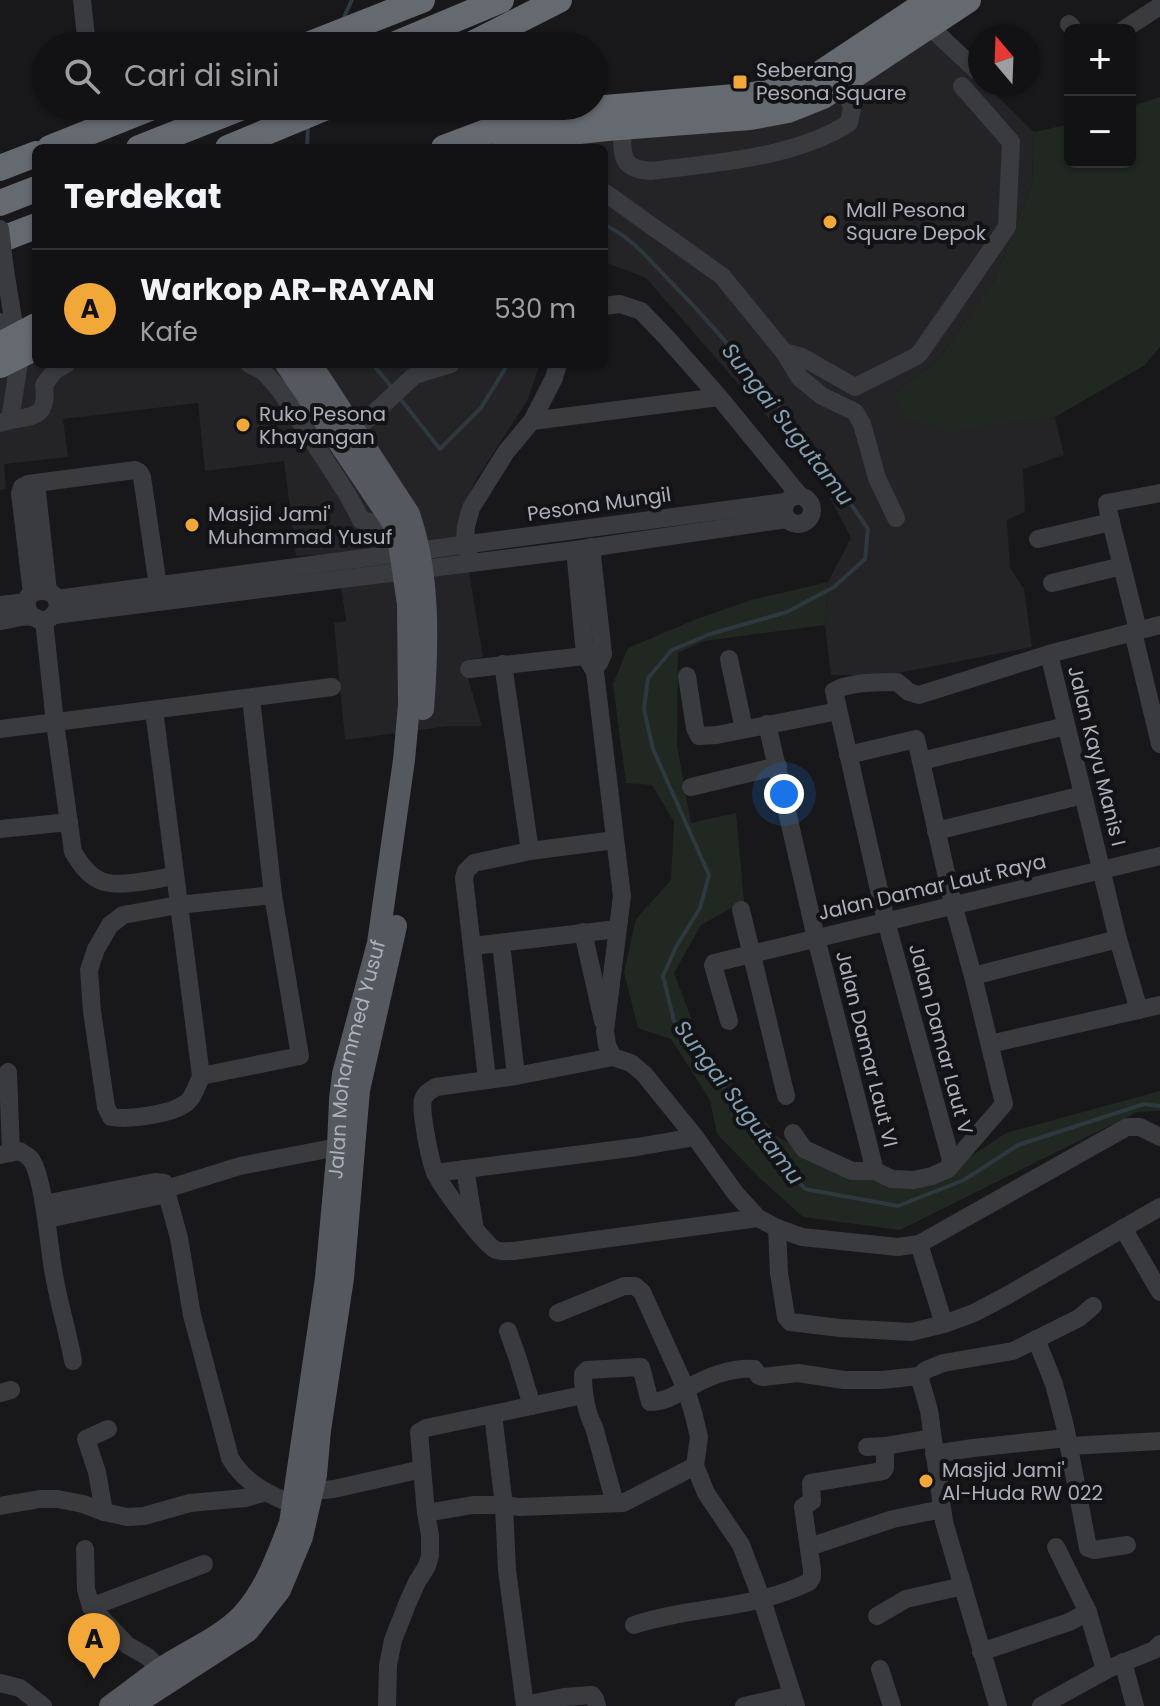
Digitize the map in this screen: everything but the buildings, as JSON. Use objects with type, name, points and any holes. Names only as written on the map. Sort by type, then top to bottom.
[{"type":"highway","points":[[342,32],[422,0]]},
{"type":"highway","points":[[424,32],[501,0]]},
{"type":"highway","points":[[496,32],[559,0]]},
{"type":"highway","points":[[608,108],[747,96],[781,90],[809,81],[930,13],[968,0]]},
{"type":"highway","points":[[518,144],[552,134],[569,140],[622,127],[750,117],[788,110],[817,99],[844,82],[930,13]]},
{"type":"highway","points":[[60,144],[120,120]]},
{"type":"highway","points":[[149,144],[210,120]]},
{"type":"highway","points":[[237,144],[295,120]]},
{"type":"highway","points":[[455,144],[526,120]]},
{"type":"highway","points":[[0,168],[32,156]]},
{"type":"highway","points":[[0,203],[32,191]]},
{"type":"highway","points":[[0,240],[32,228]]},
{"type":"main road","name":"Jalan Mohammed Yusuf","points":[[110,1706],[160,1669],[226,1629],[243,1614],[260,1590],[290,1523],[305,1503],[320,1430],[343,1278],[359,1090],[393,944],[402,890],[424,696],[426,603],[352,433],[290,368]]},
{"type":"main road","name":"Jalan Mohammed Yusuf","points":[[133,1706],[248,1631],[280,1590],[302,1537],[343,1074],[378,943],[404,760],[410,656],[406,562],[416,533],[409,514],[352,433],[313,368]]},
{"type":"street","points":[[82,0],[85,32]]},
{"type":"street","points":[[1132,24],[1160,6]]},
{"type":"street","points":[[930,13],[968,60]]},
{"type":"street","points":[[622,127],[623,158],[637,170],[752,159],[822,138],[849,123],[852,108],[844,82]]},
{"type":"street","points":[[841,405],[855,387],[920,353],[1007,227],[1011,142],[962,86]]},
{"type":"street","points":[[608,195],[722,276],[784,352],[800,378],[822,396],[855,412],[862,424],[877,478],[896,518]]},
{"type":"street","points":[[0,229],[14,343],[5,422],[42,411],[46,401],[44,385],[59,368]]},
{"type":"street","points":[[608,306],[620,304],[641,311],[667,338],[719,397],[791,506]]},
{"type":"street","points":[[784,352],[802,357],[855,387]]},
{"type":"street","points":[[257,368],[280,390],[361,520],[393,523]]},
{"type":"street","points":[[352,433],[415,375],[438,368]]},
{"type":"street","points":[[472,563],[465,544],[471,508],[506,452],[532,421],[557,368]]},
{"type":"street","points":[[532,421],[719,397]]},
{"type":"street","points":[[158,586],[139,472],[135,470],[36,483],[25,486],[20,493],[42,605],[73,852],[83,868],[100,881],[114,884],[174,876]]},
{"type":"street","points":[[1160,493],[1107,503],[1160,744]]},
{"type":"street","name":"Pesona Mungil","points":[[406,562],[465,544],[791,506]]},
{"type":"street","name":"Pesona Mungil","points":[[406,562],[472,563],[583,549],[791,506]]},
{"type":"street","points":[[1038,539],[1111,522]]},
{"type":"street","points":[[583,549],[622,896],[605,1031]]},
{"type":"street","points":[[0,605],[42,605],[406,562]]},
{"type":"street","points":[[1052,583],[1122,566]]},
{"type":"street","points":[[0,621],[42,605],[158,586],[311,574]]},
{"type":"street","points":[[687,676],[699,736],[717,735],[838,711],[834,691],[841,687],[897,682],[909,692],[919,695],[1049,654],[1160,625]]},
{"type":"street","points":[[469,669],[594,654]]},
{"type":"street","name":"Jalan Kayu Manis I","points":[[1049,654],[1118,939],[1139,1010]]},
{"type":"street","points":[[729,659],[744,729]]},
{"type":"street","points":[[503,664],[530,851]]},
{"type":"street","points":[[0,729],[332,687]]},
{"type":"street","points":[[201,1076],[300,1056],[273,895],[251,698]]},
{"type":"street","points":[[154,710],[174,876],[178,905],[201,1076],[190,1101],[181,1108],[111,1117],[106,1107],[89,970],[110,925],[123,915],[178,905],[273,895]]},
{"type":"street","name":"Jalan Damar Laut V","points":[[838,711],[886,921],[951,1160],[948,1169]]},
{"type":"street","name":"Jalan Damar Laut VI","points":[[767,724],[816,938],[875,1171]]},
{"type":"street","points":[[921,761],[1066,726]]},
{"type":"street","points":[[793,1133],[804,1149],[852,1171],[875,1171],[892,1179],[914,1180],[948,1169],[1004,1104],[953,904],[916,739],[848,755]]},
{"type":"street","points":[[691,787],[778,766]]},
{"type":"street","points":[[936,831],[1083,795]]},
{"type":"street","points":[[0,829],[69,822]]},
{"type":"street","points":[[487,1079],[464,878],[466,871],[474,863],[530,851],[615,840]]},
{"type":"street","name":"Jalan Damar Laut Raya","points":[[729,1021],[714,963],[1160,856]]},
{"type":"street","points":[[741,910],[786,1096]]},
{"type":"street","points":[[473,946],[617,929]]},
{"type":"street","points":[[583,932],[607,1045],[613,1057]]},
{"type":"street","points":[[973,976],[1118,939]]},
{"type":"street","points":[[501,943],[516,1076]]},
{"type":"street","points":[[990,1044],[1160,1005]]},
{"type":"street","points":[[758,1218],[496,1251],[475,1230],[435,1173],[422,1100],[427,1092],[436,1087],[516,1076],[613,1057],[631,1063],[644,1074],[758,1218],[802,1237],[898,1247],[919,1244],[1127,1127],[1140,1127],[1160,1137]]},
{"type":"street","points":[[8,1072],[5,1154],[20,1151],[31,1159],[38,1178],[46,1211],[54,1277],[73,1361]]},
{"type":"street","points":[[435,1173],[695,1137]]},
{"type":"street","points":[[167,1192],[240,1166],[338,1147]]},
{"type":"street","points":[[465,1169],[475,1230]]},
{"type":"street","points":[[46,1211],[159,1181],[164,1183],[179,1238],[192,1315],[226,1447],[238,1472],[266,1492],[305,1503],[334,1489],[422,1469]]},
{"type":"street","points":[[777,1228],[779,1273],[786,1317],[790,1322],[911,1332],[974,1313],[1160,1207]]},
{"type":"street","points":[[1123,1228],[1160,1292]]},
{"type":"street","points":[[919,1244],[944,1324]]},
{"type":"street","points":[[558,1313],[624,1286],[635,1286],[642,1292],[686,1389],[699,1437],[695,1466],[706,1493],[741,1545],[794,1701],[744,1706]]},
{"type":"street","points":[[615,1503],[583,1395],[584,1372],[638,1367],[643,1371],[650,1402],[672,1397],[712,1375],[745,1368],[754,1369],[763,1377],[798,1373],[844,1380],[919,1376],[943,1363],[1013,1351],[1079,1318],[1093,1306]]},
{"type":"street","points":[[508,1331],[532,1406]]},
{"type":"street","points":[[1036,1339],[1054,1384],[1088,1548],[1094,1550],[1127,1545]]},
{"type":"street","points":[[919,1376],[929,1410],[942,1509],[998,1706]]},
{"type":"street","points":[[387,1706],[388,1665],[393,1640],[430,1556],[419,1432],[583,1395]]},
{"type":"street","points":[[493,1414],[504,1506],[507,1570],[525,1705],[592,1695],[597,1706]]},
{"type":"street","points":[[104,1512],[97,1472],[86,1439],[108,1429]]},
{"type":"street","points":[[634,1625],[657,1618],[762,1600],[809,1582],[812,1577],[803,1507],[812,1501],[811,1483],[883,1471],[885,1468],[876,1447],[973,1448],[1068,1442],[1160,1441]]},
{"type":"street","points":[[426,1513],[473,1505],[615,1503],[631,1500],[695,1466]]},
{"type":"street","points":[[0,1506],[58,1499],[127,1517],[144,1516],[190,1503],[245,1498],[266,1492]]},
{"type":"street","points":[[809,1547],[893,1519],[942,1509]]},
{"type":"street","points":[[1056,1547],[1088,1612],[1105,1670]]},
{"type":"street","points":[[85,1549],[86,1589],[91,1607],[127,1645],[148,1657],[160,1669]]},
{"type":"street","points":[[91,1607],[204,1564]]},
{"type":"street","points":[[877,1616],[906,1599],[963,1586]]},
{"type":"street","points":[[981,1652],[1069,1622],[1088,1612]]},
{"type":"street","points":[[1052,1704],[1105,1670],[1154,1650],[1160,1644]]},
{"type":"street","points":[[1123,1662],[1135,1706]]},
{"type":"street","points":[[880,1669],[892,1706]]},
{"type":"street","points":[[0,1683],[20,1688],[43,1706]]},
{"type":"shaded area","name":"Mall Pesona Square Depok","points":[[934,33],[968,67],[968,96],[997,96],[1034,132],[1032,184],[995,279],[937,361],[895,392],[951,431],[1055,417],[1064,455],[1023,469],[1025,512],[1007,520],[1010,568],[1024,589],[1032,647],[888,675],[831,675],[825,625],[828,582],[851,538],[818,475],[646,278],[608,263],[608,144],[541,144],[654,124]]},
{"type":"shaded area","points":[[1160,97],[1160,347],[1145,365],[1055,417],[951,432],[904,419],[895,392],[937,361],[995,279],[1032,184],[1034,132],[1064,125],[1064,168],[1136,168],[1136,105]]},
{"type":"shaded area","points":[[32,349],[32,368],[539,368],[527,401],[474,483],[460,517],[483,657],[463,661],[482,726],[449,726],[345,740],[334,623],[346,621],[336,554],[296,556],[284,461],[205,471],[198,403],[63,419],[68,457],[4,464],[6,489],[0,490],[0,364]]},
{"type":"shaded area","points":[[828,582],[825,625],[704,641],[678,653],[677,746],[691,823],[736,813],[744,901],[701,925],[674,973],[702,1047],[778,1137],[833,1168],[947,1172],[1006,1133],[1160,1091],[1160,1111],[1137,1112],[900,1230],[803,1217],[762,1180],[717,1134],[710,1100],[671,1039],[638,1028],[624,972],[636,919],[671,880],[674,822],[652,785],[626,783],[613,684],[628,648],[751,600]]},
{"type":"waterway","name":"Sungai Sugutamu","points":[[343,19],[352,0]]},
{"type":"waterway","name":"Sungai Sugutamu","points":[[307,144],[308,126]]},
{"type":"waterway","name":"Sungai Sugutamu","points":[[608,227],[639,249],[749,369],[799,432],[868,529],[865,559],[834,587],[787,612],[710,634],[672,650],[648,678],[644,709],[653,749],[709,875],[700,908],[676,947],[663,976],[674,1021],[805,1189],[898,1206],[964,1180],[1018,1145],[1144,1104],[1160,1106]]},
{"type":"waterway","name":"Sungai Sugutamu","points":[[376,368],[393,389]]},
{"type":"waterway","name":"Sungai Sugutamu","points":[[398,396],[440,449],[481,408],[506,368]]},
{"type":"place","name":"Seberang Pesona Square","points":[[740,82]]},
{"type":"place","name":"Mall Pesona Square Depok","points":[[830,222]]},
{"type":"place","name":"Ruko Pesona Khayangan","points":[[243,425]]},
{"type":"place","name":"Masjid Jami' Muhammad Yusuf","points":[[192,525]]},
{"type":"place","name":"Masjid Jami' Al-Huda RW 022","points":[[926,1481]]},
{"type":"place","name":"Warkop AR-RAYAN","points":[[94,1679]]}]
